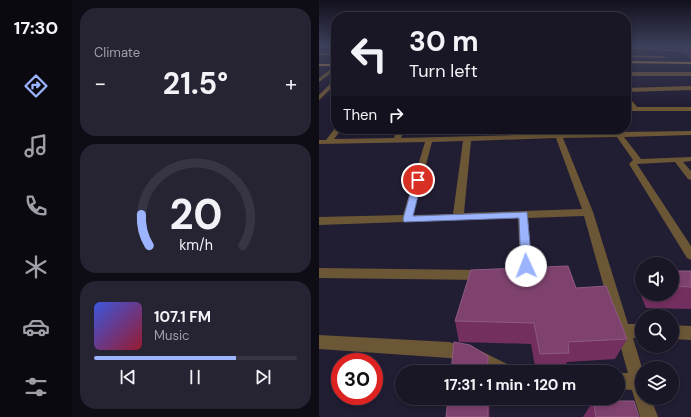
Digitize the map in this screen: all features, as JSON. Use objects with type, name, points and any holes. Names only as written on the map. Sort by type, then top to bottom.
[{"type":"main road","points":[[319,70],[331,68]]},
{"type":"street","points":[[319,80],[331,71]]},
{"type":"street","points":[[631,74],[691,74]]},
{"type":"street","points":[[644,74],[649,79]]},
{"type":"street","points":[[673,74],[679,79]]},
{"type":"street","points":[[685,83],[691,88]]},
{"type":"street","points":[[319,84],[331,84]]},
{"type":"street","points":[[653,84],[657,89]]},
{"type":"street","points":[[319,98],[331,88]]},
{"type":"street","points":[[631,90],[691,88]]},
{"type":"street","points":[[631,104],[635,109]]},
{"type":"street","points":[[631,109],[691,109]]},
{"type":"street","points":[[631,132],[691,133]]},
{"type":"street","points":[[329,142],[335,134]]},
{"type":"street","points":[[396,141],[399,134]]},
{"type":"street","points":[[499,134],[499,138]]},
{"type":"street","points":[[319,142],[499,138],[545,134]]},
{"type":"street","points":[[557,134],[588,212],[635,371]]},
{"type":"street","points":[[618,134],[639,162]]},
{"type":"street","points":[[458,217],[467,139]]},
{"type":"street","points":[[407,219],[429,140]]},
{"type":"street","points":[[677,160],[691,177]]},
{"type":"street","points":[[691,160],[639,162],[633,164],[691,255]]},
{"type":"street","points":[[319,221],[588,212]]},
{"type":"street","points":[[319,273],[517,276],[523,272],[526,266],[523,215]]},
{"type":"street","points":[[623,331],[635,331]]},
{"type":"street","points":[[679,332],[691,333]]},
{"type":"street","points":[[319,342],[449,350],[476,356],[492,365]]},
{"type":"street","points":[[625,385],[635,389]]},
{"type":"street","points":[[645,405],[649,417]]},
{"type":"building","points":[[568,266],[576,288],[606,286],[627,339],[568,342],[569,353],[540,354],[534,323],[455,321],[471,270]]},
{"type":"building","points":[[679,271],[691,271],[691,287],[679,286]]},
{"type":"building","points":[[454,342],[470,345],[488,356],[488,365],[452,365]]},
{"type":"building","points":[[625,401],[634,401],[639,417],[596,417],[594,405],[625,405]]},
{"type":"building","points":[[447,405],[488,405],[488,417],[446,417]]},
{"type":"route","points":[[418,180],[407,219],[523,215],[526,266]]}]
